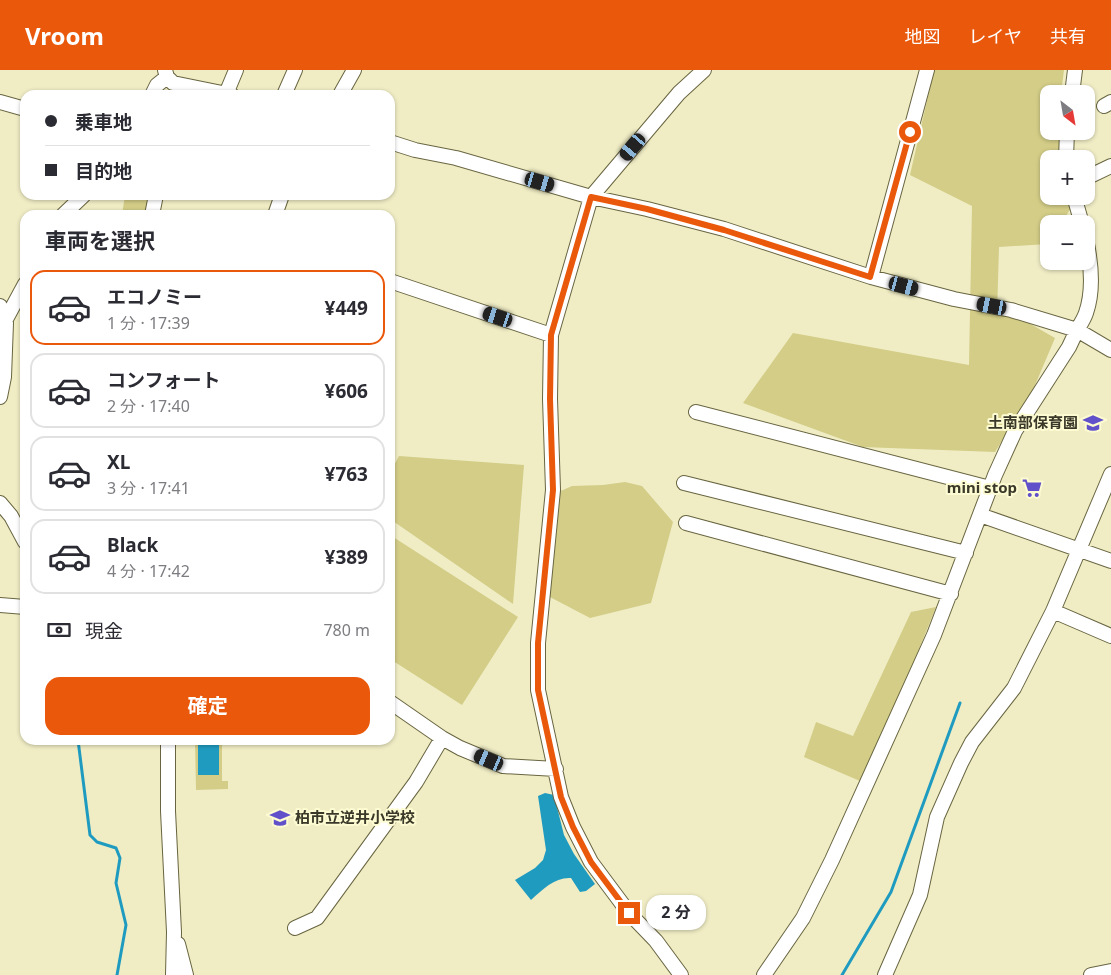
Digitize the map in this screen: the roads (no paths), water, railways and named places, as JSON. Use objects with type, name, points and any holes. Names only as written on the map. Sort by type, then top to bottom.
[{"type":"street","points":[[230,90],[236,70]]},
{"type":"street","points":[[286,90],[295,70]]},
{"type":"street","points":[[343,90],[354,70]]},
{"type":"street","points":[[681,975],[656,941],[629,913],[591,862],[573,827],[561,797],[538,690],[538,643],[553,490],[550,399],[551,335],[591,197],[679,93],[704,70]]},
{"type":"street","points":[[870,277],[927,70]]},
{"type":"street","points":[[1073,85],[1075,70]]},
{"type":"street","points":[[155,90],[158,85],[171,75],[193,90]]},
{"type":"street","points":[[0,102],[20,108]]},
{"type":"street","points":[[395,144],[415,150],[456,158],[591,197],[647,209],[724,230],[870,277],[954,299],[1011,310],[1077,330],[1111,350]]},
{"type":"street","points":[[1095,174],[1111,166]]},
{"type":"street","points":[[68,210],[79,200]]},
{"type":"street","points":[[764,975],[803,918],[817,890],[951,594],[990,488],[1015,431],[1069,347],[1086,312],[1090,290],[1090,270]]},
{"type":"street","points":[[395,283],[551,335]]},
{"type":"street","points":[[5,321],[20,293]]},
{"type":"street","points":[[0,306],[5,321],[4,377],[0,397]]},
{"type":"street","points":[[696,412],[990,488]]},
{"type":"street","points":[[885,975],[920,895],[937,817],[961,763],[972,742],[1014,688],[1053,610],[1111,474]]},
{"type":"street","points":[[684,483],[966,553]]},
{"type":"street","points":[[0,503],[11,516],[20,533]]},
{"type":"street","points":[[980,515],[1111,561]]},
{"type":"street","points":[[686,523],[951,594]]},
{"type":"street","points":[[0,606],[20,607]]},
{"type":"street","points":[[1053,610],[1111,636]]},
{"type":"street","points":[[395,705],[442,738],[460,748],[503,766],[556,770]]},
{"type":"street","points":[[295,928],[317,918],[416,782],[442,738]]},
{"type":"street","points":[[168,745],[168,811],[174,932],[173,975]]},
{"type":"street","points":[[174,932],[186,975]]},
{"type":"street","points":[[1091,975],[1111,970]]},
{"type":"water","points":[[198,745],[219,745],[219,775],[198,775]]},
{"type":"water","points":[[545,793],[554,795],[564,835],[574,854],[595,884],[586,891],[580,892],[571,878],[560,879],[550,884],[531,900],[515,880],[535,868],[543,860],[546,850],[538,796]]},
{"type":"waterway","points":[[842,975],[891,892],[960,703]]},
{"type":"waterway","points":[[79,745],[90,835],[97,842],[116,848],[120,858],[116,883],[126,925],[117,975]]},
{"type":"place","name":"土南部保育園","points":[[1093,423]]},
{"type":"place","name":"mini stop","points":[[1032,488]]},
{"type":"place","name":"柏市立逆井小学校","points":[[280,818]]}]
